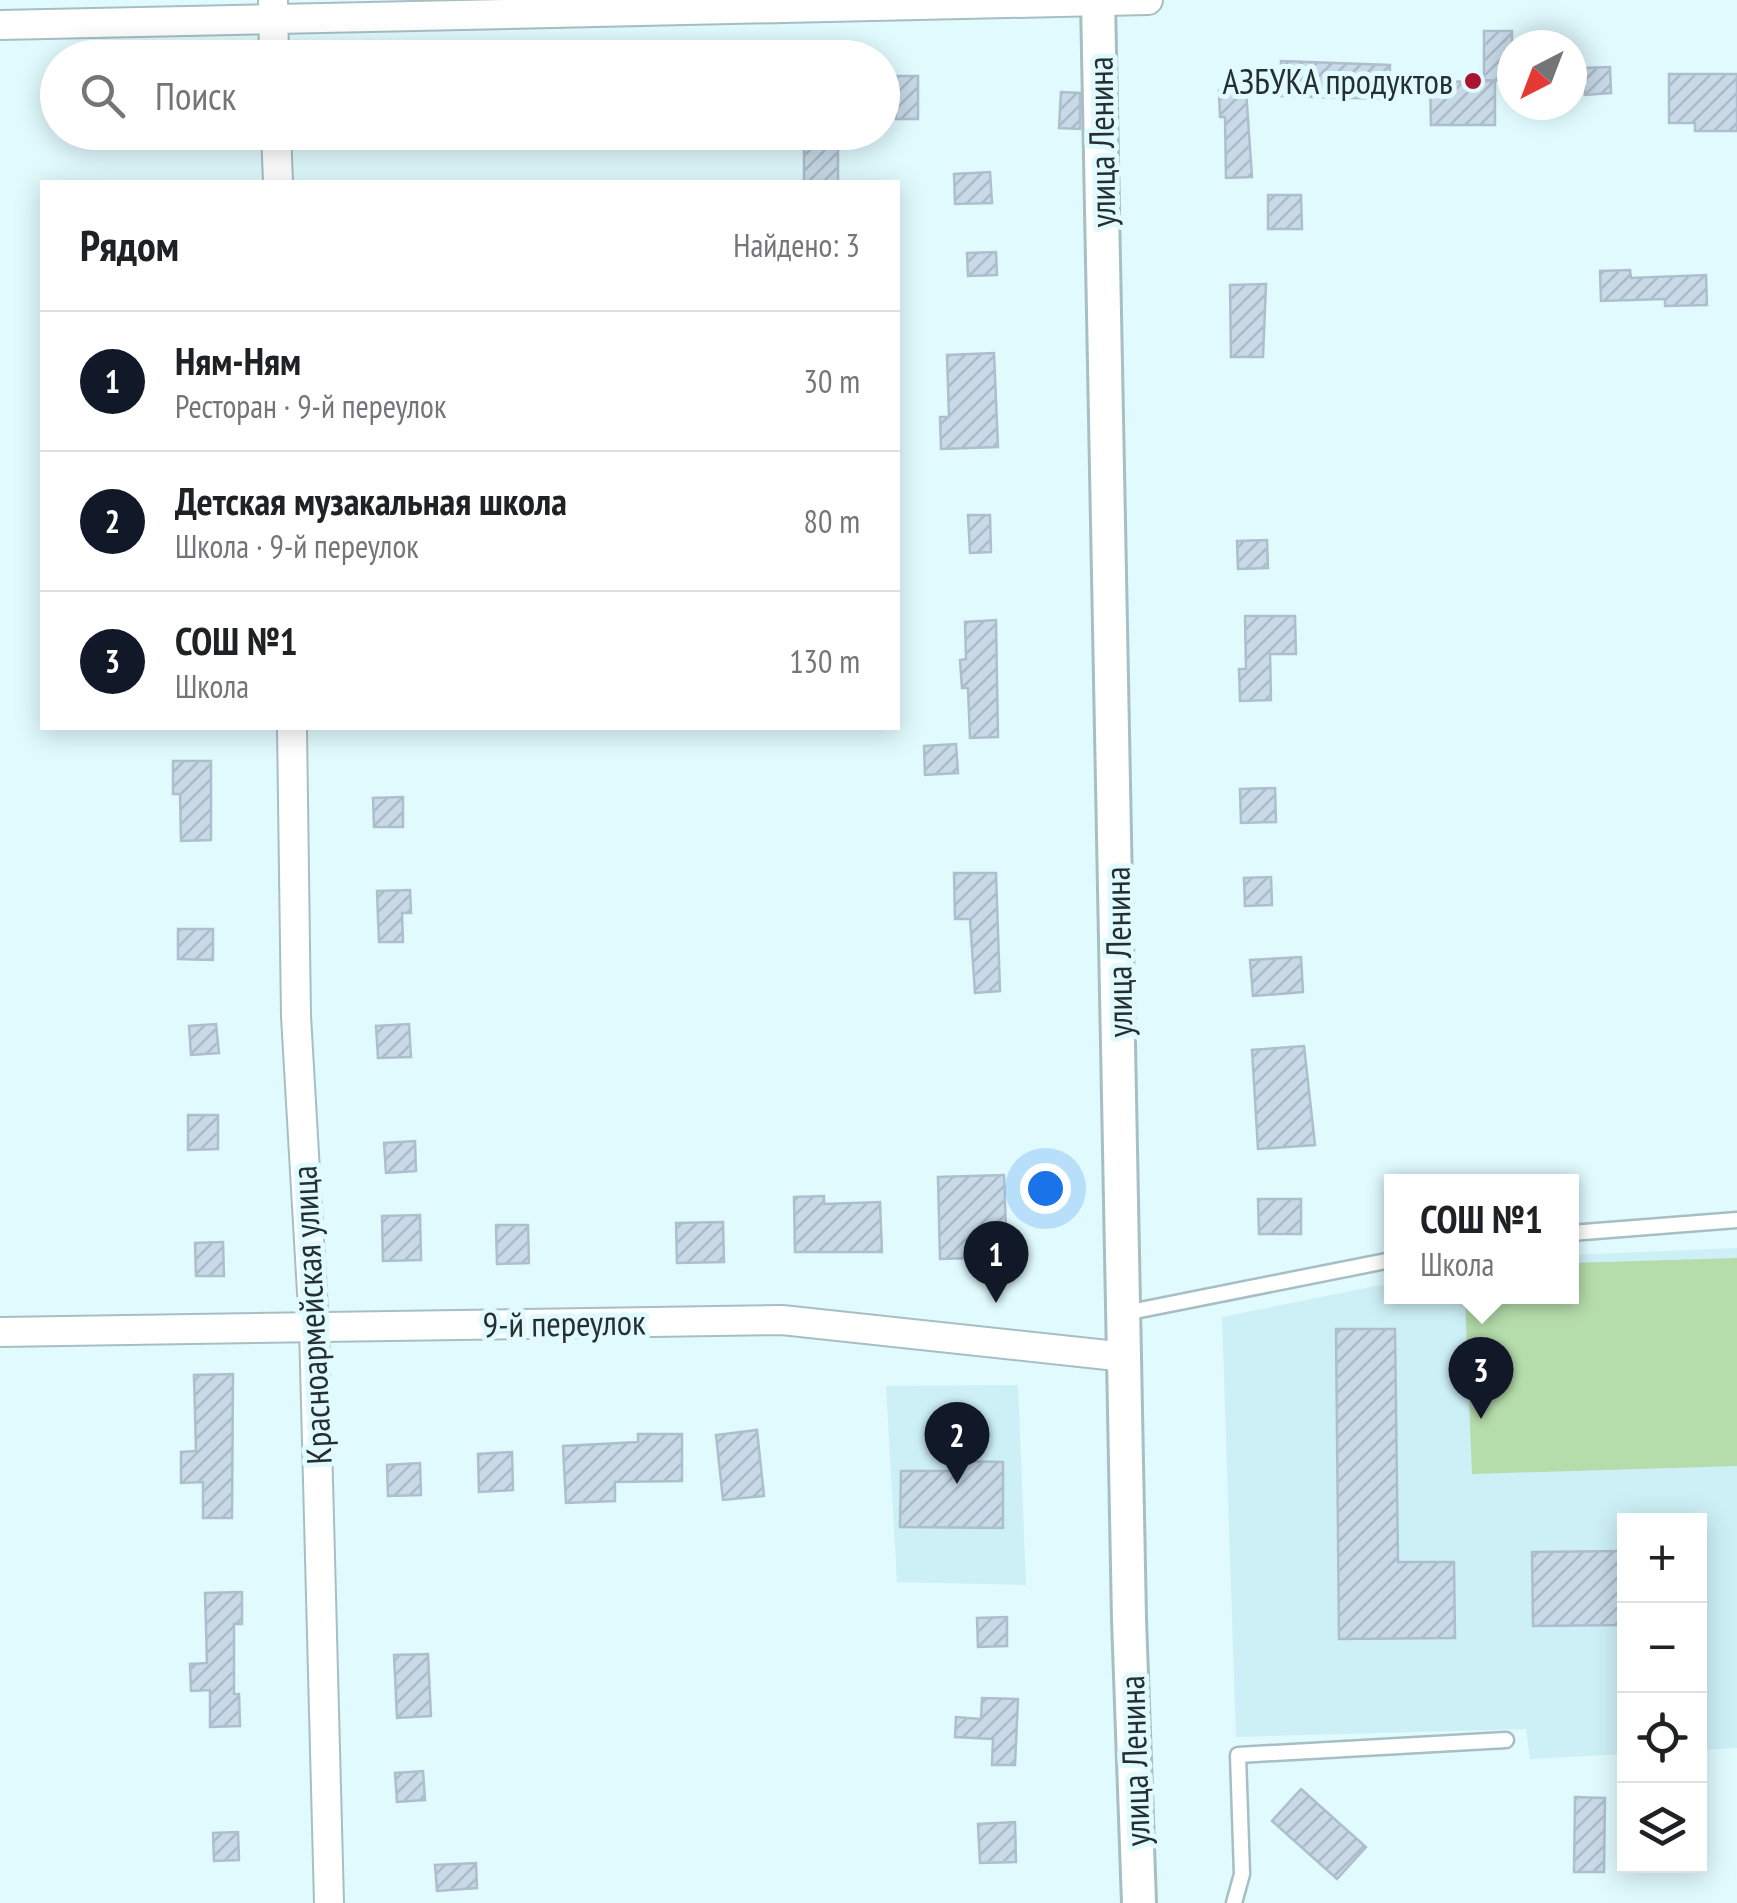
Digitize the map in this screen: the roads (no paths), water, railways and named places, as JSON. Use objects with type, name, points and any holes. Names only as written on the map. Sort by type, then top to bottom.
[{"type":"street","points":[[0,25],[273,11],[1148,0]]},
{"type":"street","name":"улица Ленина","points":[[1098,1],[1128,1619],[1139,1903]]},
{"type":"street","points":[[273,11],[274,40]]},
{"type":"street","points":[[277,150],[278,180]]},
{"type":"street","name":"Красноармейская улица","points":[[292,730],[296,1016],[314,1327],[330,1903]]},
{"type":"street","name":"9-й переулок","points":[[0,1332],[782,1320],[1126,1357]]},
{"type":"lane","points":[[1579,1232],[1737,1220]]},
{"type":"lane","points":[[1125,1313],[1384,1261]]},
{"type":"lane","points":[[1234,1903],[1242,1874],[1238,1755],[1506,1740]]},
{"type":"place","name":"АЗБУКА продуктов","points":[[1473,81]]},
{"type":"place","name":"Ням-Ням","points":[[996,1303]]},
{"type":"place","name":"СОШ №1","points":[[1481,1419]]},
{"type":"place","name":"Детская музакальная школа","points":[[957,1484]]}]
